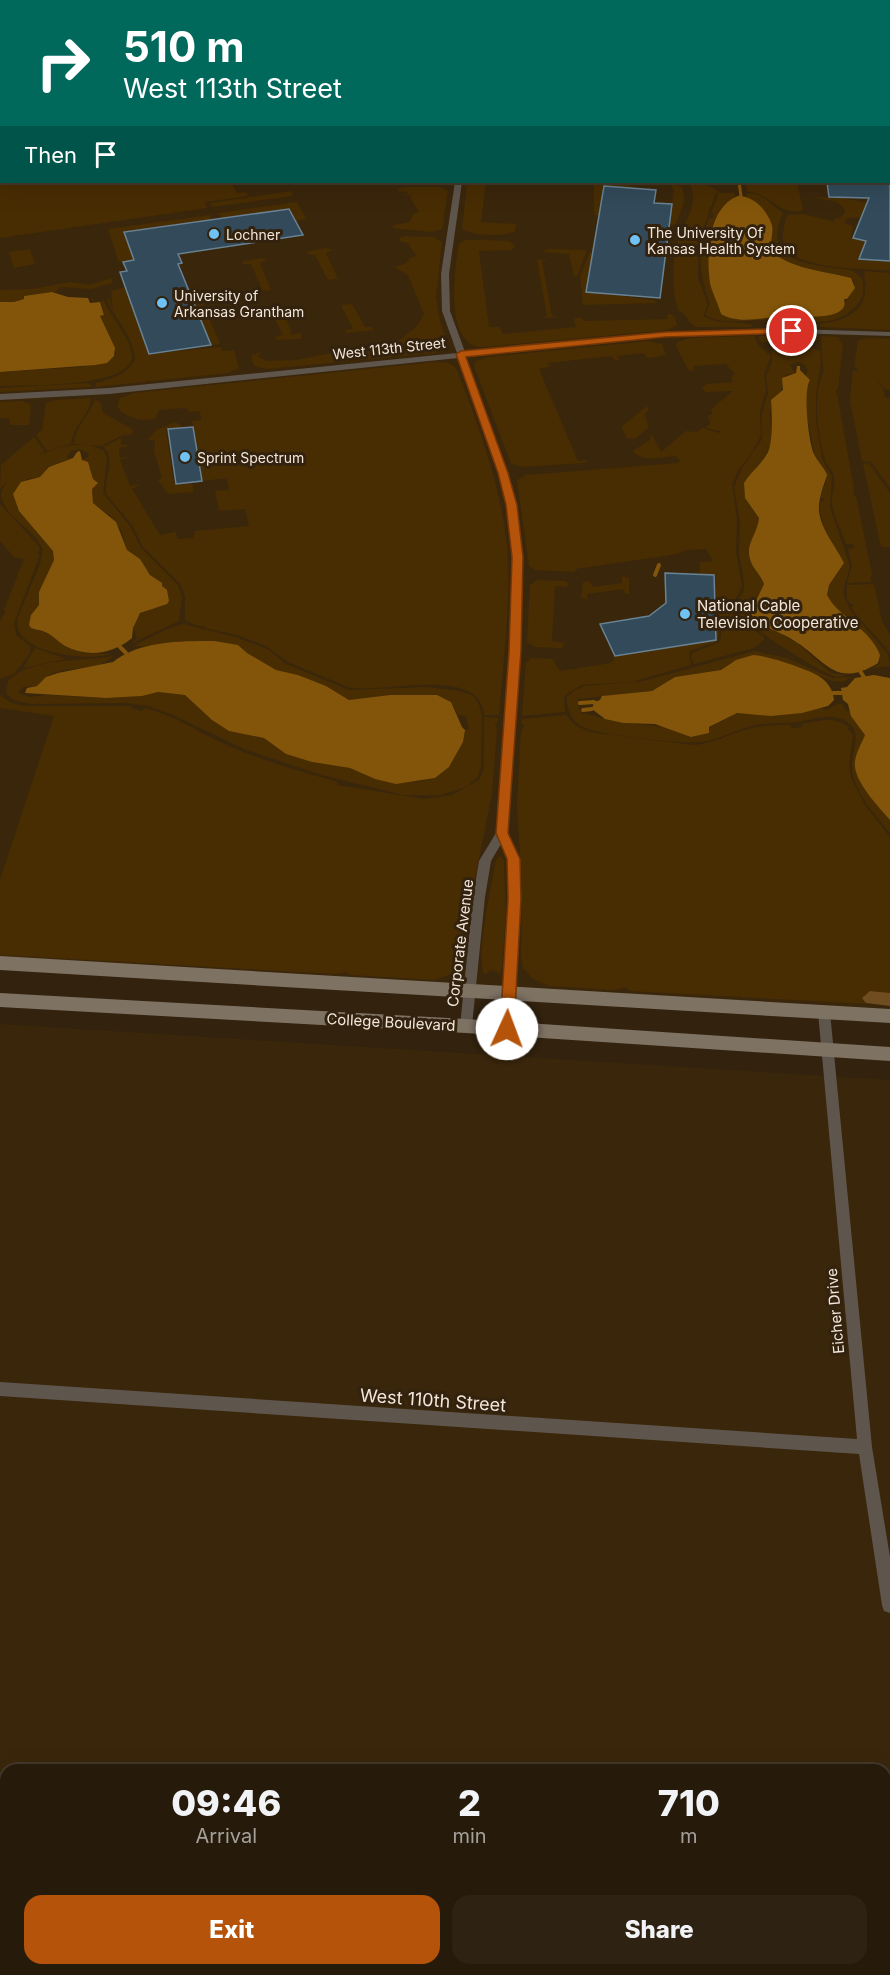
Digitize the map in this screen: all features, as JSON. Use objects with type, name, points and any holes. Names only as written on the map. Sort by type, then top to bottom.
[{"type":"main road","points":[[0,963],[469,989],[890,1016]]},
{"type":"main road","name":"College Boulevard","points":[[0,1000],[466,1026],[890,1054]]},
{"type":"street","name":"Corporate Avenue","points":[[459,183],[444,297],[450,325],[503,473],[512,505],[518,557],[515,651],[502,833],[485,861],[478,897],[466,1026]]},
{"type":"street","name":"West 113th Street","points":[[0,397],[101,392],[687,333],[792,331],[890,334]]},
{"type":"street","name":"Corporate Avenue","points":[[502,833],[514,859],[507,1029]]},
{"type":"street","name":"Eicher Drive","points":[[824,1012],[864,1448],[890,1605]]},
{"type":"street","name":"West 110th Street","points":[[0,1389],[864,1448]]},
{"type":"shaded area","points":[[0,183],[890,183],[890,1016],[0,963]]},
{"type":"shaded area","points":[[0,183],[232,183],[237,193],[246,192],[248,196],[205,202],[207,208],[0,238]]},
{"type":"shaded area","points":[[467,183],[486,183],[481,222],[516,224],[515,231],[504,234],[488,235],[462,229]]},
{"type":"shaded area","points":[[631,183],[623,184],[631,185],[630,188],[604,186],[599,216],[594,215],[594,184]]},
{"type":"shaded area","points":[[670,183],[681,186],[684,196],[675,225],[669,224],[674,191]]},
{"type":"shaded area","points":[[704,183],[720,192],[715,195],[711,207],[708,208],[710,210],[702,231],[699,253],[694,256],[698,257],[698,278],[708,304],[703,316],[715,321],[751,324],[752,327],[696,327],[678,310],[673,279],[674,264],[678,240],[693,201],[690,185]]},
{"type":"shaded area","points":[[746,183],[797,183],[803,210],[788,211],[762,196],[747,192]]},
{"type":"shaded area","points":[[441,187],[448,191],[442,229],[432,232],[392,228],[394,225],[410,222],[413,214],[419,212],[410,197],[412,195],[402,196],[408,194],[407,192],[398,191],[399,188]]},
{"type":"shaded area","points":[[291,191],[293,196],[212,207],[210,203]]},
{"type":"shaded area","points":[[719,193],[734,193],[735,197],[725,204],[718,214],[710,238],[710,278],[720,312],[736,317],[752,318],[826,316],[840,311],[855,284],[851,278],[800,267],[775,254],[771,248],[773,231],[769,218],[763,209],[746,197],[747,193],[760,195],[783,213],[778,230],[779,243],[785,253],[808,263],[850,270],[862,278],[863,292],[859,303],[852,310],[834,320],[816,322],[776,319],[733,322],[708,317],[705,314],[710,304],[700,262],[705,230],[709,218],[713,218],[714,214],[711,213]]},
{"type":"shaded area","points":[[738,196],[754,201],[767,214],[772,228],[771,249],[777,255],[796,265],[851,278],[855,288],[847,299],[844,299],[844,306],[840,311],[822,316],[786,316],[744,320],[721,314],[710,283],[709,246],[711,233],[720,210]]},
{"type":"shaded area","points":[[812,197],[842,198],[886,206],[862,217],[847,218],[845,222],[842,222],[853,226],[851,238],[866,241],[859,259],[890,261],[890,271],[825,265],[808,262],[794,255],[785,246],[783,233],[788,215],[803,214],[835,222],[833,219],[840,218],[845,213],[844,208],[837,202]]},
{"type":"shaded area","points":[[297,202],[306,219],[296,221],[289,209],[222,218],[218,213]]},
{"type":"shaded area","points":[[210,215],[212,220],[124,232],[134,260],[120,262],[108,229]]},
{"type":"shaded area","points":[[405,236],[433,237],[442,242],[436,297],[440,321],[448,344],[445,349],[433,353],[267,369],[254,366],[251,356],[262,351],[258,356],[267,361],[296,360],[400,340],[417,326],[424,314],[408,275],[394,267],[405,264],[410,258],[416,256],[408,243],[399,241]]},
{"type":"shaded area","points":[[465,240],[509,241],[515,246],[512,250],[479,251],[489,327],[500,327],[503,334],[576,327],[574,319],[580,317],[584,321],[668,319],[667,314],[670,314],[675,317],[677,325],[668,330],[484,347],[471,344],[463,335],[457,322],[455,306],[455,271],[459,244]]},
{"type":"shaded area","points":[[326,248],[333,250],[326,253],[338,279],[328,280],[315,255],[306,254],[309,251]]},
{"type":"shaded area","points":[[30,249],[35,264],[14,268],[9,252]]},
{"type":"shaded area","points":[[549,249],[587,250],[577,276],[574,276],[569,254],[541,252]]},
{"type":"shaded area","points":[[590,252],[593,253],[586,292],[654,300],[656,303],[583,305],[580,276]]},
{"type":"shaded area","points":[[262,258],[267,260],[260,263],[271,290],[263,291],[251,264],[241,264],[244,261]]},
{"type":"shaded area","points":[[528,259],[550,260],[542,261],[552,316],[560,317],[538,318],[547,316],[537,260]]},
{"type":"shaded area","points":[[864,271],[890,273],[890,330],[820,327],[819,324],[844,318],[858,308],[865,295],[865,286],[868,285],[865,284]]},
{"type":"shaded area","points":[[111,278],[113,283],[91,289],[62,287],[54,292],[23,296],[24,299],[14,302],[0,302],[0,290],[32,289],[70,282],[90,285]]},
{"type":"shaded area","points":[[125,287],[149,354],[221,347],[223,351],[234,350],[239,368],[228,373],[95,387],[96,383],[113,378],[128,369],[135,359],[128,335],[113,311],[111,291]]},
{"type":"shaded area","points":[[52,292],[68,297],[88,298],[90,303],[100,302],[104,315],[100,316],[115,348],[114,356],[107,363],[95,365],[0,372],[0,302],[14,302],[24,299],[24,296]]},
{"type":"shaded area","points":[[100,301],[104,301],[130,346],[132,359],[125,368],[112,375],[94,380],[51,385],[0,386],[0,372],[81,367],[111,360],[116,353],[100,316],[105,315]]},
{"type":"shaded area","points":[[203,304],[220,344],[183,350],[211,344],[195,305]]},
{"type":"shaded area","points":[[352,304],[365,327],[372,327],[374,330],[346,333],[346,330],[353,329],[341,305]]},
{"type":"shaded area","points":[[284,315],[292,333],[290,335],[301,333],[301,339],[276,340],[276,337],[283,335],[274,317]]},
{"type":"shaded area","points":[[754,336],[759,346],[771,356],[764,375],[766,390],[760,411],[761,435],[732,483],[737,520],[736,552],[742,586],[735,601],[736,614],[728,623],[720,626],[718,641],[690,651],[691,665],[631,682],[581,685],[564,696],[565,712],[522,716],[526,663],[531,658],[552,659],[560,671],[611,663],[614,656],[716,640],[714,575],[700,574],[700,562],[713,561],[706,549],[686,550],[677,554],[576,569],[575,572],[535,570],[529,566],[517,480],[526,475],[678,463],[680,460],[676,456],[647,458],[633,451],[651,439],[649,437],[652,435],[661,452],[686,431],[697,432],[702,428],[719,433],[721,431],[705,428],[710,424],[708,417],[713,412],[710,410],[733,391],[705,392],[701,388],[707,384],[733,382],[731,376],[735,374],[726,364],[693,366],[694,370],[689,371],[676,346],[677,342],[689,338]]},
{"type":"shaded area","points":[[759,336],[799,336],[808,339],[808,337],[815,336],[818,340],[763,342],[759,340]]},
{"type":"shaded area","points":[[821,336],[838,337],[843,344],[838,389],[835,392],[854,489],[853,495],[856,496],[872,574],[870,580],[874,582],[847,583],[852,566],[848,549],[854,548],[853,544],[846,544],[834,514],[832,501],[834,476],[825,460],[818,426],[818,389],[825,369],[823,369]]},
{"type":"shaded area","points":[[867,338],[890,339],[890,390],[886,390],[874,377],[883,388],[885,397],[890,399],[890,488],[871,462],[862,461],[850,400],[853,370],[857,372],[858,368],[854,367],[858,341]]},
{"type":"shaded area","points":[[648,341],[662,344],[666,355],[647,358],[643,353],[618,356],[619,360],[616,361],[611,356],[548,363],[549,367],[539,369],[578,461],[589,460],[584,463],[524,467],[511,464],[474,366],[476,361],[488,357]]},
{"type":"shaded area","points":[[782,344],[803,344],[820,351],[816,421],[822,459],[832,477],[830,507],[850,566],[844,596],[851,611],[888,654],[890,666],[870,669],[880,663],[871,641],[827,597],[829,585],[844,564],[828,534],[820,511],[820,503],[825,499],[820,498],[826,481],[824,469],[814,454],[807,416],[806,374],[808,371],[805,365],[799,362],[790,365],[795,373],[785,375],[781,392],[772,399],[770,414],[772,443],[760,464],[744,483],[745,498],[759,518],[750,543],[749,554],[764,584],[750,610],[755,620],[797,643],[831,673],[848,675],[836,677],[814,667],[769,638],[738,614],[738,600],[744,591],[744,580],[739,554],[740,522],[734,487],[742,468],[762,439],[762,413],[768,393],[766,376],[772,362],[772,350]]},
{"type":"shaded area","points":[[435,362],[449,363],[456,368],[488,455],[504,522],[508,587],[499,715],[484,715],[478,699],[466,690],[448,686],[348,687],[288,662],[266,646],[237,635],[197,626],[185,620],[185,596],[180,584],[143,547],[132,525],[106,494],[110,462],[103,447],[121,438],[121,445],[131,445],[119,448],[120,458],[131,457],[120,460],[130,486],[141,484],[132,489],[160,535],[176,532],[178,539],[193,538],[195,531],[249,526],[245,509],[219,511],[215,491],[229,490],[227,478],[202,481],[192,421],[201,420],[200,411],[189,412],[186,408],[159,410],[156,418],[140,420],[120,410],[117,406],[120,398],[134,393]]},
{"type":"shaded area","points":[[797,366],[800,366],[800,370],[810,380],[807,394],[807,416],[810,438],[814,454],[827,475],[819,502],[820,518],[844,563],[829,585],[827,595],[838,609],[869,637],[880,655],[878,663],[863,671],[841,673],[831,669],[793,640],[759,622],[750,613],[764,584],[749,554],[750,543],[759,518],[745,498],[744,483],[763,460],[770,447],[771,400],[783,390],[782,378],[796,373]]},
{"type":"shaded area","points":[[89,383],[92,387],[0,392],[0,388]]},
{"type":"shaded area","points":[[91,398],[88,410],[72,437],[71,444],[47,451],[36,435],[42,430],[46,403],[55,400]]},
{"type":"shaded area","points":[[95,399],[100,402],[103,413],[132,429],[133,434],[121,436],[101,446],[74,444],[77,432]]},
{"type":"shaded area","points":[[23,401],[31,405],[29,425],[10,425],[10,419],[0,418],[0,402]]},
{"type":"shaded area","points":[[647,406],[649,410],[644,414],[649,427],[635,439],[627,438],[621,427]]},
{"type":"shaded area","points":[[175,422],[181,425],[181,428],[166,430],[174,484],[192,482],[194,492],[168,494],[158,480],[162,478],[154,451],[155,440],[148,440],[156,430]]},
{"type":"shaded area","points":[[34,437],[45,452],[18,468],[0,489],[1,465]]},
{"type":"shaded area","points":[[73,445],[90,445],[104,451],[107,459],[103,493],[130,526],[141,548],[178,585],[182,597],[179,621],[132,643],[137,638],[134,626],[138,616],[161,606],[167,590],[127,550],[122,532],[111,516],[93,503],[91,469],[82,460],[89,454],[80,449],[71,451],[67,457],[69,459],[49,467],[41,477],[27,479],[13,494],[19,511],[53,551],[54,560],[39,592],[39,605],[33,612],[29,625],[32,629],[48,633],[65,646],[82,653],[111,654],[100,656],[85,657],[52,652],[37,647],[25,639],[18,629],[18,617],[40,564],[43,550],[34,536],[14,518],[4,504],[1,496],[4,485],[19,468],[29,461],[51,450]]},
{"type":"shaded area","points":[[80,451],[82,460],[88,462],[93,479],[98,483],[92,489],[93,503],[116,522],[127,550],[140,559],[150,575],[162,583],[167,590],[169,601],[167,604],[140,613],[133,628],[132,638],[125,643],[109,651],[91,653],[65,646],[48,633],[31,628],[29,625],[31,615],[39,605],[39,592],[54,560],[53,551],[19,511],[13,494],[21,482],[40,477],[49,467],[73,458]]},
{"type":"shaded area","points":[[869,463],[890,493],[890,547],[881,547],[863,464]]},
{"type":"shaded area","points":[[0,504],[36,543],[40,549],[37,555],[40,555],[14,623],[16,635],[30,646],[30,653],[14,674],[0,679],[0,621],[6,611],[4,610],[24,559],[14,557],[0,541]]},
{"type":"shaded area","points":[[622,576],[629,578],[629,594],[626,594],[623,589],[587,594],[588,600],[581,598],[583,582],[589,581],[593,587],[622,583]]},
{"type":"shaded area","points":[[537,580],[568,583],[567,587],[555,586],[552,641],[565,643],[562,648],[535,647],[527,642],[530,585]]},
{"type":"shaded area","points":[[874,584],[882,621],[890,635],[890,653],[860,619],[851,607],[854,606],[847,600],[847,585]]},
{"type":"shaded area","points":[[743,623],[764,637],[764,640],[754,648],[694,664],[691,658],[692,653],[720,642],[722,627]]},
{"type":"shaded area","points":[[183,624],[232,636],[257,645],[269,650],[286,664],[349,690],[426,687],[472,695],[479,704],[482,716],[481,766],[478,777],[466,787],[441,795],[403,795],[318,774],[244,749],[173,715],[148,706],[126,703],[32,704],[14,700],[6,693],[8,681],[18,673],[30,668],[43,664],[113,656],[98,665],[55,673],[37,686],[23,687],[18,692],[29,697],[47,695],[106,698],[142,696],[158,692],[185,695],[212,720],[229,731],[264,738],[286,754],[312,762],[350,768],[375,779],[417,782],[435,778],[449,767],[463,742],[465,730],[469,729],[466,716],[458,715],[451,702],[437,695],[390,695],[349,700],[326,686],[298,675],[276,670],[238,645],[168,642],[147,648],[133,646]]},
{"type":"shaded area","points":[[214,641],[238,645],[276,670],[298,675],[326,686],[349,700],[390,695],[437,695],[451,702],[465,730],[463,742],[449,767],[435,778],[396,784],[375,779],[350,768],[312,762],[286,754],[264,738],[229,731],[212,720],[185,695],[158,692],[142,696],[106,698],[25,693],[27,688],[37,686],[46,677],[113,662],[147,646],[173,642]]},
{"type":"shaded area","points":[[35,648],[66,659],[23,668]]},
{"type":"shaded area","points":[[754,651],[787,658],[832,678],[851,677],[843,682],[833,681],[759,656],[732,662],[721,670],[675,677],[652,691],[578,699],[579,709],[582,713],[623,723],[667,727],[691,737],[704,734],[709,728],[737,713],[771,716],[820,708],[826,710],[842,704],[846,711],[850,711],[865,735],[856,757],[857,775],[866,792],[890,820],[890,833],[856,785],[852,761],[856,736],[851,725],[840,718],[822,717],[797,722],[757,725],[713,740],[676,742],[591,730],[576,722],[569,710],[567,697],[575,690],[585,686],[643,681]]},
{"type":"shaded area","points":[[753,655],[778,660],[823,679],[832,690],[834,700],[828,706],[802,713],[771,716],[737,713],[709,727],[709,733],[691,737],[655,724],[623,723],[605,719],[592,709],[594,702],[600,700],[602,696],[652,691],[675,677],[721,670],[736,660]]},
{"type":"shaded area","points":[[874,675],[890,678],[890,820],[867,793],[855,768],[858,751],[865,735],[851,716],[848,704],[843,700],[841,688],[847,687],[855,678]]},
{"type":"shaded area","points":[[0,695],[11,703],[23,706],[132,706],[131,708],[142,711],[144,708],[174,718],[234,748],[338,782],[337,785],[425,799],[452,795],[479,780],[484,768],[484,717],[499,718],[495,723],[497,729],[492,794],[472,893],[463,962],[451,974],[435,980],[351,975],[347,972],[335,974],[0,955],[0,880],[54,716],[0,708]]},
{"type":"shaded area","points":[[566,715],[575,725],[589,732],[693,745],[764,726],[790,725],[792,728],[802,727],[801,724],[832,720],[850,728],[847,728],[853,735],[849,766],[852,780],[865,805],[890,837],[890,993],[870,991],[866,1003],[869,1004],[630,991],[626,987],[614,990],[549,986],[533,979],[523,968],[521,956],[522,881],[517,805],[521,731],[525,724],[522,724],[522,719]]},
{"type":"shaded area","points":[[499,856],[504,860],[506,914],[502,968],[500,974],[493,970],[484,974],[483,935],[496,860]]},
{"type":"shaded area","points":[[870,991],[890,993],[890,1006],[866,1003],[862,998]]},
{"type":"shaded area","points":[[0,1024],[890,1080],[890,1764],[0,1764]]},
{"type":"building","points":[[827,183],[890,183],[890,261],[859,259],[866,241],[853,238],[869,198],[829,197]]},
{"type":"building","name":"The University Of Kansas Health System","points":[[604,186],[656,190],[654,203],[672,204],[660,298],[586,292]]},
{"type":"building","points":[[289,209],[303,235],[178,254],[182,263],[178,264],[211,345],[149,354],[120,272],[127,271],[123,262],[134,260],[124,232]]},
{"type":"building","name":"Sprint Spectrum","points":[[193,427],[202,481],[176,484],[168,429]]},
{"type":"building","name":"National Cable Television Cooperative","points":[[665,573],[714,575],[716,640],[615,656],[600,624],[649,616],[666,603]]},
{"type":"waterway","points":[[739,183],[741,196]]},
{"type":"waterway","points":[[655,575],[659,565]]},
{"type":"waterway","points":[[120,647],[126,653]]},
{"type":"waterway","points":[[860,671],[864,677]]},
{"type":"waterway","points":[[833,693],[842,693]]},
{"type":"waterway","points":[[580,703],[594,702]]},
{"type":"waterway","points":[[583,710],[592,709]]},
{"type":"place","name":"Lochner","points":[[214,234]]},
{"type":"place","name":"The University Of Kansas Health System","points":[[635,240]]},
{"type":"place","name":"University of Arkansas Grantham","points":[[162,303]]},
{"type":"place","name":"Sprint Spectrum","points":[[185,457]]},
{"type":"place","name":"National Cable Television Cooperative","points":[[685,614]]},
{"type":"route","points":[[507,1029],[514,859],[502,833],[515,651],[518,557],[512,505],[461,354],[665,334],[792,331]]}]
